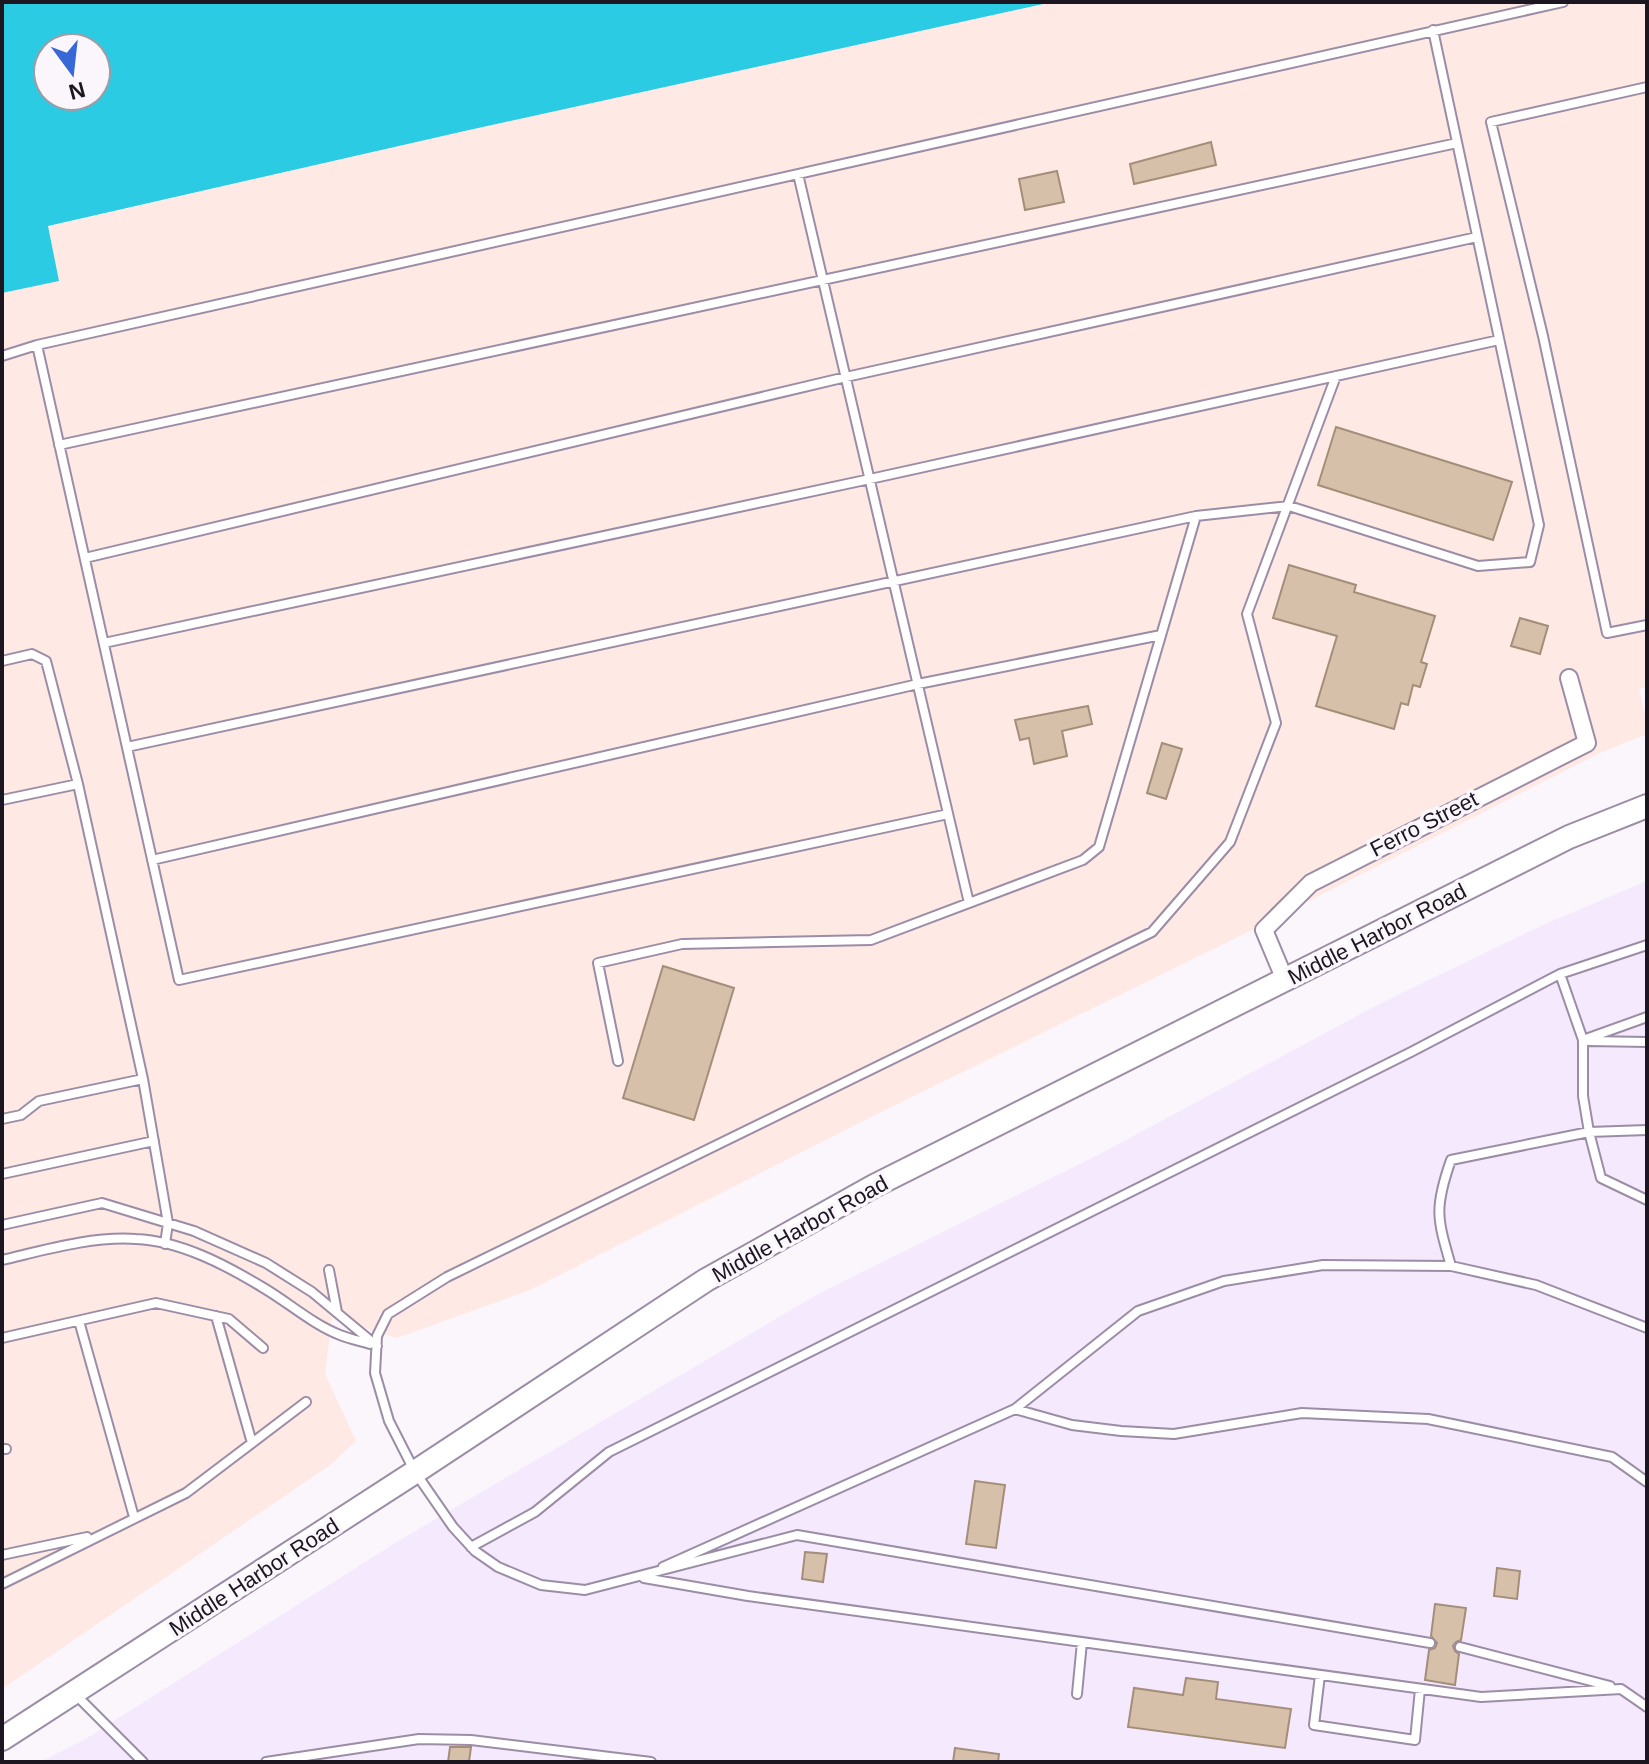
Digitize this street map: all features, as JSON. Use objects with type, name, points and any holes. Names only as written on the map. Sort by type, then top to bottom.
[{"type":"main road","name":"Middle Harbor Road","points":[[2,1739],[706,1280],[874,1186],[1569,837],[1647,806]]},
{"type":"street","name":"Ferro Street","points":[[1285,980],[1264,930],[1311,883],[1587,743],[1569,678]]},
{"type":"lane","points":[[2,356],[37,345],[1563,2]]},
{"type":"lane","points":[[127,747],[1196,516],[1289,506],[1478,566],[1530,562],[1539,525],[1433,30]]},
{"type":"lane","points":[[1647,87],[1491,122],[1543,336],[1607,633],[1647,625]]},
{"type":"lane","points":[[59,445],[1457,143]]},
{"type":"lane","points":[[798,174],[969,903]]},
{"type":"lane","points":[[85,558],[846,377],[1477,237]]},
{"type":"lane","points":[[104,643],[1499,340]]},
{"type":"lane","points":[[37,345],[179,980],[948,814]]},
{"type":"lane","points":[[1336,376],[1247,614],[1276,723],[1230,842],[1152,932],[447,1277],[388,1314],[377,1336],[375,1373],[389,1421],[415,1472],[471,1547],[498,1567],[541,1585],[585,1590],[797,1535],[1430,1643]]},
{"type":"lane","points":[[618,1061],[598,963],[682,944],[871,940],[1083,860],[1099,847],[1196,516]]},
{"type":"lane","points":[[152,860],[918,684],[1161,635]]},
{"type":"lane","points":[[2,661],[32,654],[46,661],[78,784],[143,1079],[168,1223],[165,1244]]},
{"type":"lane","points":[[2,800],[78,784]]},
{"type":"lane","points":[[471,1547],[535,1512],[609,1452],[1421,1047],[1560,974],[1647,945]]},
{"type":"lane","points":[[1560,974],[1583,1040],[1583,1096],[1601,1178],[1647,1200]]},
{"type":"lane","points":[[1583,1040],[1647,1017]]},
{"type":"lane","points":[[1583,1040],[1647,1042]]},
{"type":"lane","points":[[2,1119],[21,1115],[39,1101],[143,1079]]},
{"type":"lane","points":[[1451,1266],[1438,1222],[1440,1189],[1451,1160],[1589,1132],[1647,1130]]},
{"type":"lane","points":[[2,1174],[154,1141]]},
{"type":"lane","points":[[2,1225],[102,1203],[194,1231],[266,1263],[312,1292],[377,1346]]},
{"type":"lane","points":[[2,1260],[111,1239],[165,1244],[200,1255],[239,1274],[338,1335],[377,1346]]},
{"type":"lane","points":[[640,1577],[1015,1409],[1138,1311],[1224,1281],[1323,1265],[1451,1266],[1536,1285],[1647,1328]]},
{"type":"lane","points":[[329,1270],[337,1313]]},
{"type":"lane","points":[[2,1338],[156,1303],[229,1319],[263,1348]]},
{"type":"lane","points":[[216,1316],[252,1443]]},
{"type":"lane","points":[[79,1321],[134,1517]]},
{"type":"lane","points":[[2,1584],[186,1493],[306,1402]]},
{"type":"lane","points":[[1015,1409],[1072,1425],[1174,1434],[1302,1413],[1428,1419],[1612,1457],[1647,1482]]},
{"type":"lane","points":[[2,1555],[102,1534]]},
{"type":"lane","points":[[640,1577],[748,1596],[1481,1697],[1621,1689]]},
{"type":"lane","points":[[1077,1694],[1082,1642]]},
{"type":"lane","points":[[1460,1647],[1621,1689],[1647,1707]]},
{"type":"lane","points":[[1320,1675],[1314,1725],[1415,1740],[1420,1689]]},
{"type":"lane","points":[[74,1693],[143,1762]]},
{"type":"lane","points":[[266,1762],[419,1739],[471,1740],[651,1762]]},
{"type":"shaded area","points":[[1052,2],[1647,2],[1647,687],[1639,689],[1647,734],[1600,753],[530,1290],[397,1338],[332,1318],[325,1374],[356,1441],[330,1465],[2,1689],[2,293],[58,281],[47,227],[469,130]]},
{"type":"shaded area","points":[[1647,881],[1647,1762],[40,1762],[87,1738],[400,1540],[820,1293],[1100,1154],[1383,1002],[1545,924]]},
{"type":"water","points":[[2,2],[1052,2],[48,226],[59,281],[2,293]]},
{"type":"building","points":[[1211,142],[1216,165],[1134,184],[1130,164]]},
{"type":"building","points":[[1057,171],[1064,202],[1025,210],[1019,179]]},
{"type":"building","points":[[1336,427],[1512,482],[1493,540],[1318,485]]},
{"type":"building","points":[[1289,565],[1356,585],[1354,592],[1435,616],[1421,662],[1427,664],[1420,687],[1413,685],[1408,705],[1401,703],[1394,729],[1316,706],[1337,636],[1273,618]]},
{"type":"building","points":[[1520,618],[1548,626],[1540,654],[1511,646]]},
{"type":"building","points":[[1088,706],[1092,724],[1062,731],[1067,756],[1034,764],[1029,738],[1020,740],[1015,720]]},
{"type":"building","points":[[1162,743],[1182,749],[1166,799],[1147,793]]},
{"type":"building","points":[[663,966],[734,988],[694,1120],[623,1098]]},
{"type":"building","points":[[975,1481],[1005,1485],[996,1548],[966,1544]]},
{"type":"building","points":[[805,1552],[827,1554],[823,1582],[802,1579]]},
{"type":"building","points":[[1497,1568],[1520,1571],[1517,1599],[1494,1596]]},
{"type":"building","points":[[1435,1604],[1466,1608],[1461,1640],[1453,1646],[1459,1654],[1455,1685],[1425,1680],[1429,1650],[1435,1648],[1437,1643],[1431,1636]]},
{"type":"building","points":[[1186,1678],[1218,1682],[1216,1699],[1291,1709],[1285,1748],[1128,1727],[1134,1688],[1183,1695]]},
{"type":"building","points":[[450,1747],[471,1747],[469,1762],[448,1762]]},
{"type":"building","points":[[955,1748],[999,1754],[998,1762],[953,1762]]}]
